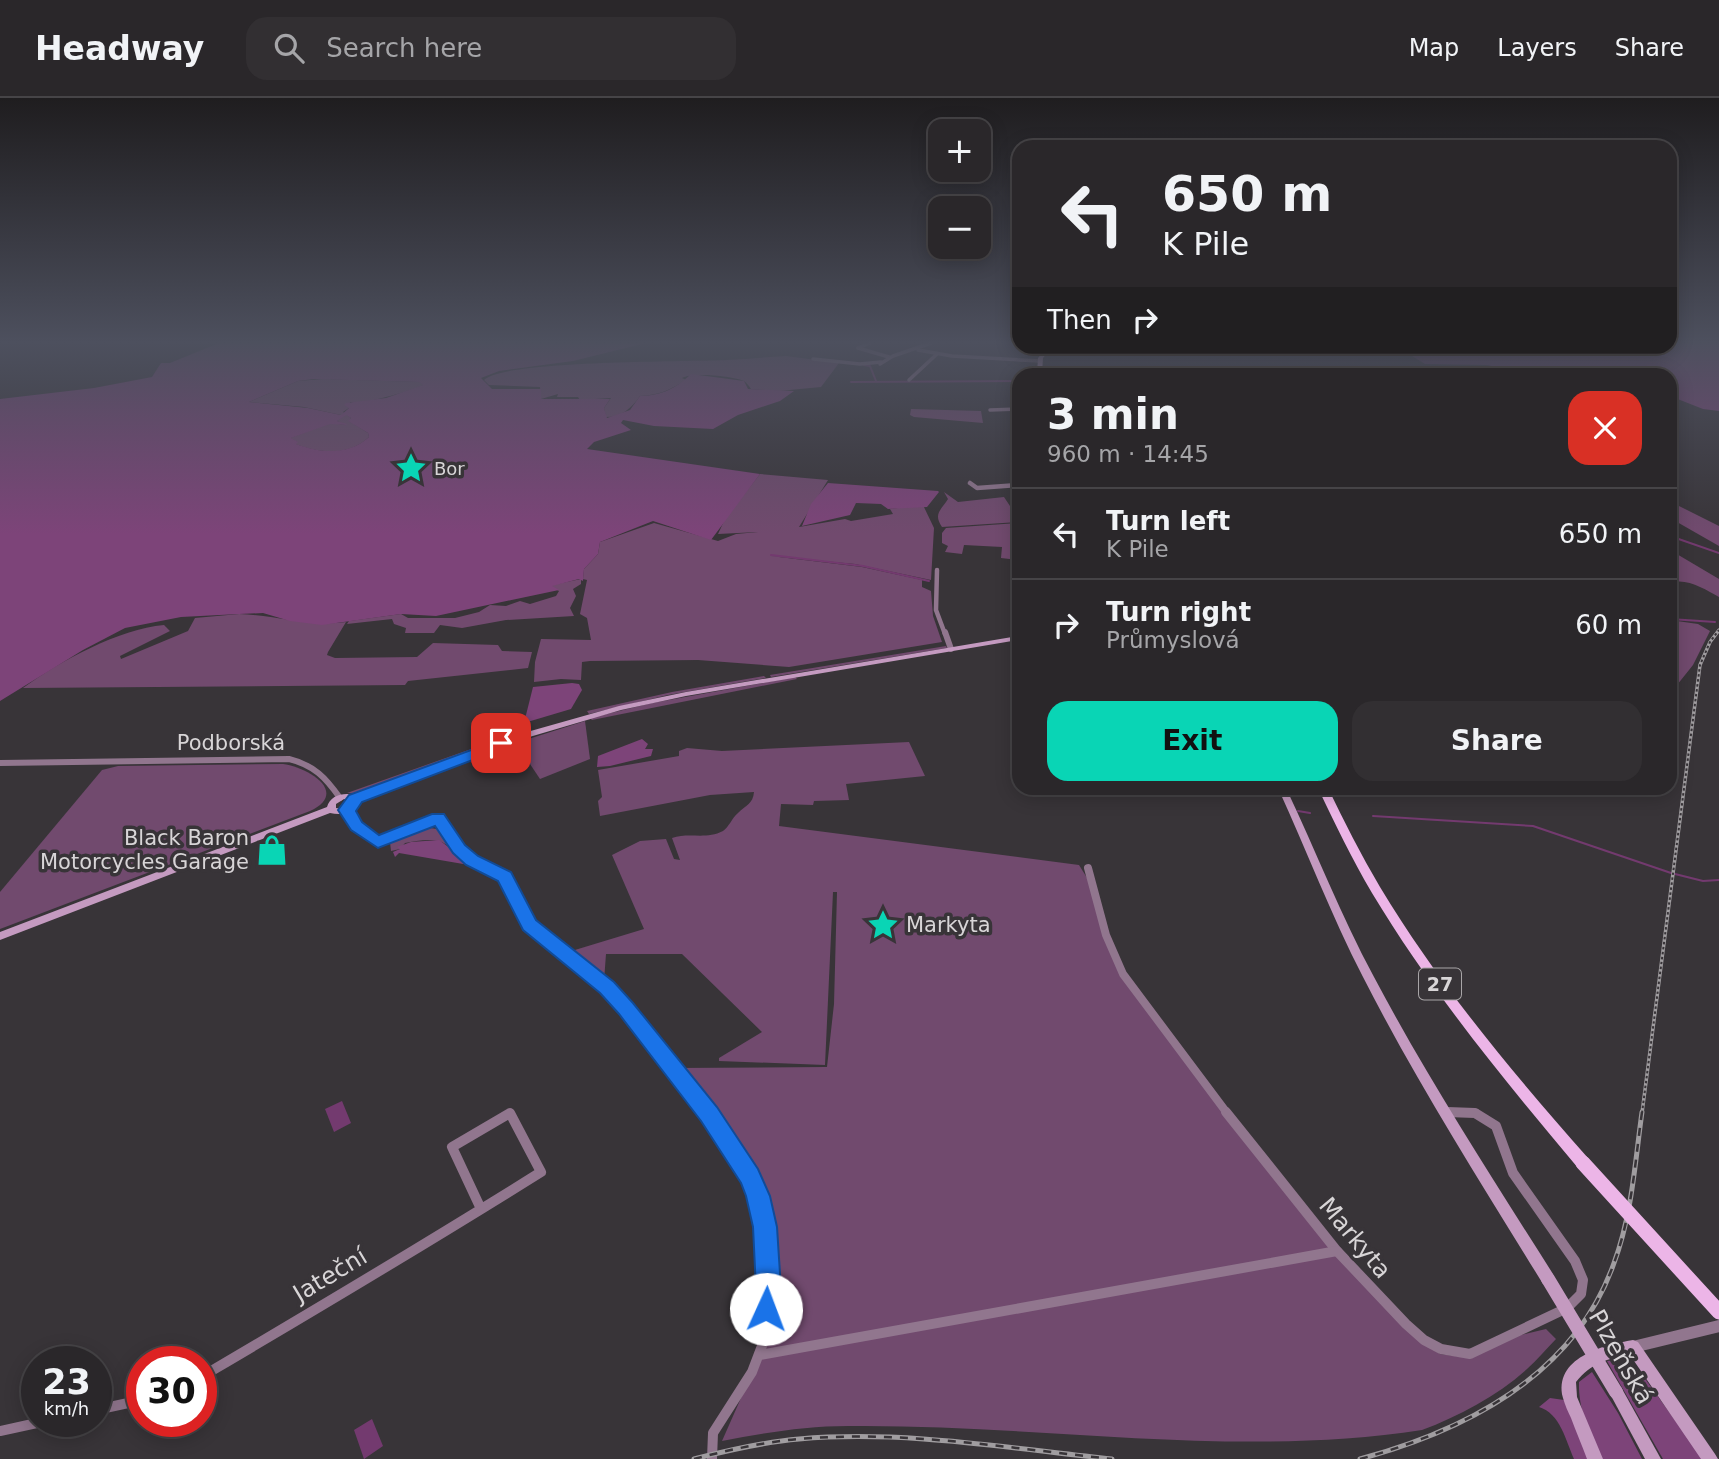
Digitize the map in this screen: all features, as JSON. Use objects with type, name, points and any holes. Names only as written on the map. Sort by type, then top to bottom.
[{"type":"main road","points":[[331,809],[332,802],[340,798],[354,799],[501,743],[611,710],[950,647],[1012,639]]},
{"type":"main road","name":"Plzeňská","points":[[1285,795],[1350,940],[1385,1007],[1616,1392],[1653,1459]]},
{"type":"main road","name":"27","points":[[1327,795],[1365,869],[1423,961],[1493,1055],[1583,1163],[1719,1312]]},
{"type":"main road","points":[[0,936],[331,809],[346,810],[354,804],[354,799]]},
{"type":"main road","points":[[1595,1459],[1570,1397],[1569,1380],[1584,1363],[1598,1354],[1633,1347],[1710,1459]]},
{"type":"street","points":[[990,410],[1012,409]]},
{"type":"street","points":[[970,483],[977,488],[1012,485]]},
{"type":"street","points":[[937,570],[936,610],[950,647]]},
{"type":"street","name":"Podborská","points":[[0,762],[299,761],[318,768],[327,776],[340,798]]},
{"type":"street","points":[[346,810],[356,826],[378,842],[438,818],[459,849],[472,860],[504,877],[530,925],[607,988],[626,1008],[709,1114],[743,1164],[758,1196],[765,1227],[769,1289],[765,1338],[760,1355],[713,1433],[712,1459]]},
{"type":"street","name":"Markyta","points":[[1088,868],[1106,935],[1129,982],[1179,1045],[1250,1144],[1337,1251],[1406,1324],[1424,1340],[1441,1349],[1470,1354],[1567,1308],[1581,1294],[1583,1280],[1580,1271],[1513,1173],[1502,1134],[1496,1126],[1475,1113],[1447,1112]]},
{"type":"street","name":"Jateční","points":[[217,1367],[481,1209],[541,1172],[510,1113],[452,1147],[481,1209]]},
{"type":"street","points":[[760,1355],[1337,1251]]},
{"type":"street","points":[[1633,1347],[1719,1326]]},
{"type":"street","points":[[0,1431],[21,1426]]},
{"type":"shaded area","points":[[0,407],[293,407],[341,415],[349,408],[347,407],[605,407],[607,418],[630,410],[632,407],[763,407],[738,415],[713,429],[654,426],[623,420],[621,423],[631,430],[594,442],[587,449],[760,474],[711,540],[653,521],[600,542],[598,554],[584,569],[583,581],[579,579],[552,586],[559,590],[436,616],[401,614],[322,625],[290,621],[263,613],[181,617],[125,628],[83,650],[0,701]],"holes":[[[346,415],[351,418],[348,421],[368,433],[369,437],[352,447],[324,451],[296,444],[298,442],[291,438],[330,424],[346,425],[337,421]]]},
{"type":"shaded area","points":[[299,407],[349,407],[343,412],[351,418],[349,421],[368,433],[369,437],[352,448],[333,451],[295,444],[297,442],[290,438],[330,423],[346,425],[337,421],[341,415]]},
{"type":"shaded area","points":[[630,407],[621,414],[611,417],[606,417],[604,408]]},
{"type":"shaded area","points":[[1697,407],[1719,407],[1719,411]]},
{"type":"shaded area","points":[[911,409],[981,411],[983,423],[914,417],[910,415]]},
{"type":"shaded area","points":[[760,474],[828,480],[799,527],[893,514],[890,509],[923,505],[934,528],[931,580],[855,564],[771,556],[862,567],[922,580],[922,587],[931,591],[933,616],[942,642],[789,667],[698,660],[590,661],[582,662],[581,680],[534,682],[535,662],[541,639],[591,640],[587,618],[580,614],[587,580],[583,579],[584,569],[598,554],[600,542],[654,523],[718,541],[736,534],[758,532],[718,534],[725,519]]},
{"type":"shaded area","points":[[828,483],[939,492],[927,507],[888,509],[881,504],[856,503],[850,515],[802,526],[811,504]]},
{"type":"shaded area","points":[[944,492],[958,502],[1004,497],[1012,507],[1012,522],[942,527],[938,515],[948,499]]},
{"type":"shaded area","points":[[1677,505],[1719,526],[1719,546],[1677,522]]},
{"type":"shaded area","points":[[1012,523],[1012,559],[1001,558],[1002,547],[964,545],[962,554],[945,552],[948,546],[942,543],[942,533],[946,528]]},
{"type":"shaded area","points":[[1677,554],[1719,579],[1719,597],[1702,587],[1677,582]]},
{"type":"shaded area","points":[[581,579],[581,584],[573,589],[576,596],[570,608],[574,616],[506,620],[462,628],[440,625],[434,633],[405,633],[406,628],[394,624],[392,619],[347,624],[349,621],[401,614],[408,618],[455,618],[479,612],[490,605],[506,606],[520,601],[530,604],[556,596],[559,591],[551,587],[552,585]]},
{"type":"shaded area","points":[[239,614],[319,623],[346,622],[327,655],[335,658],[417,657],[433,643],[498,645],[502,651],[532,652],[528,668],[408,681],[405,685],[23,688],[72,657],[128,633],[164,625],[170,631],[120,656],[121,659],[188,631],[195,618]]},
{"type":"shaded area","points":[[1677,621],[1698,624],[1710,631],[1693,665],[1677,685]]},
{"type":"shaded area","points":[[946,646],[947,648],[771,677],[770,675]]},
{"type":"shaded area","points":[[764,676],[766,678],[668,695],[589,714],[587,711],[672,692]]},
{"type":"shaded area","points":[[795,677],[797,679],[592,720],[590,718],[652,703]]},
{"type":"shaded area","points":[[579,684],[582,690],[571,709],[524,723],[533,687]]},
{"type":"shaded area","points":[[585,721],[590,759],[540,779],[516,743]]},
{"type":"shaded area","points":[[519,732],[521,735],[361,794],[347,793]]},
{"type":"shaded area","points":[[642,739],[648,744],[645,749],[653,749],[651,756],[597,767],[598,756]]},
{"type":"shaded area","points":[[909,742],[925,776],[846,784],[849,800],[814,801],[813,805],[781,804],[779,826],[1079,865],[1094,889],[1117,963],[1250,1144],[1416,1337],[1440,1354],[1462,1357],[1512,1337],[1546,1329],[1556,1339],[1534,1362],[1515,1379],[1464,1412],[1422,1430],[1352,1438],[1209,1441],[848,1426],[785,1430],[722,1441],[760,1355],[769,1289],[758,1196],[674,1068],[827,1067],[834,1004],[837,892],[833,892],[825,1065],[719,1061],[719,1058],[762,1032],[682,954],[606,954],[604,981],[565,953],[644,929],[612,855],[640,841],[666,839],[674,859],[680,860],[672,838],[710,835],[723,831],[751,802],[754,792],[710,795],[600,816],[598,801],[602,797],[598,770],[679,756],[679,751],[687,748],[722,751]]},
{"type":"shaded area","points":[[283,764],[303,770],[320,782],[326,796],[321,804],[310,811],[0,929],[0,892],[102,770],[118,766]]},
{"type":"shaded area","points":[[424,827],[443,830],[452,843],[448,846],[438,841],[421,840],[405,843],[400,849],[391,851],[390,842]]},
{"type":"shaded area","points":[[439,840],[470,863],[469,865],[399,853],[395,857],[393,852],[400,849],[397,847],[411,842]]},
{"type":"shaded area","points":[[342,1101],[351,1123],[334,1132],[325,1109]]},
{"type":"shaded area","points":[[1617,1360],[1646,1380],[1703,1459],[1663,1459],[1607,1361]]},
{"type":"shaded area","points":[[1592,1372],[1618,1413],[1642,1459],[1600,1459],[1585,1422],[1579,1392],[1579,1382]]},
{"type":"shaded area","points":[[1550,1398],[1564,1400],[1589,1459],[1574,1459],[1557,1421],[1539,1407]]},
{"type":"shaded area","points":[[372,1419],[383,1446],[364,1459],[354,1430]]},
{"type":"waterway","points":[[1677,538],[1719,553]]},
{"type":"waterway","points":[[771,555],[863,566],[929,581]]},
{"type":"waterway","points":[[1677,619],[1715,622]]},
{"type":"waterway","points":[[1298,811],[1310,813]]},
{"type":"waterway","points":[[1373,816],[1533,826],[1671,873],[1703,881],[1719,880]]},
{"type":"railway","points":[[1642,1113],[1700,665],[1710,642],[1719,630]]},
{"type":"railway","points":[[1360,1459],[1400,1447],[1477,1414],[1512,1392],[1545,1366],[1573,1336],[1596,1302],[1620,1245],[1632,1188],[1642,1112]]},
{"type":"railway","points":[[694,1459],[786,1440],[838,1437],[916,1438],[1112,1459]]},
{"type":"place","name":"Bor","points":[[411,468]]},
{"type":"place","name":"Black Baron Motorcycles Garage","points":[[272,850]]},
{"type":"place","name":"Markyta","points":[[883,925]]},
{"type":"route","points":[[501,743],[354,799],[354,804],[346,810],[356,826],[378,842],[438,818],[459,849],[472,860],[504,877],[530,925],[607,988],[626,1008],[709,1114],[750,1177],[762,1209],[765,1227],[769,1289],[766,1309]]}]
